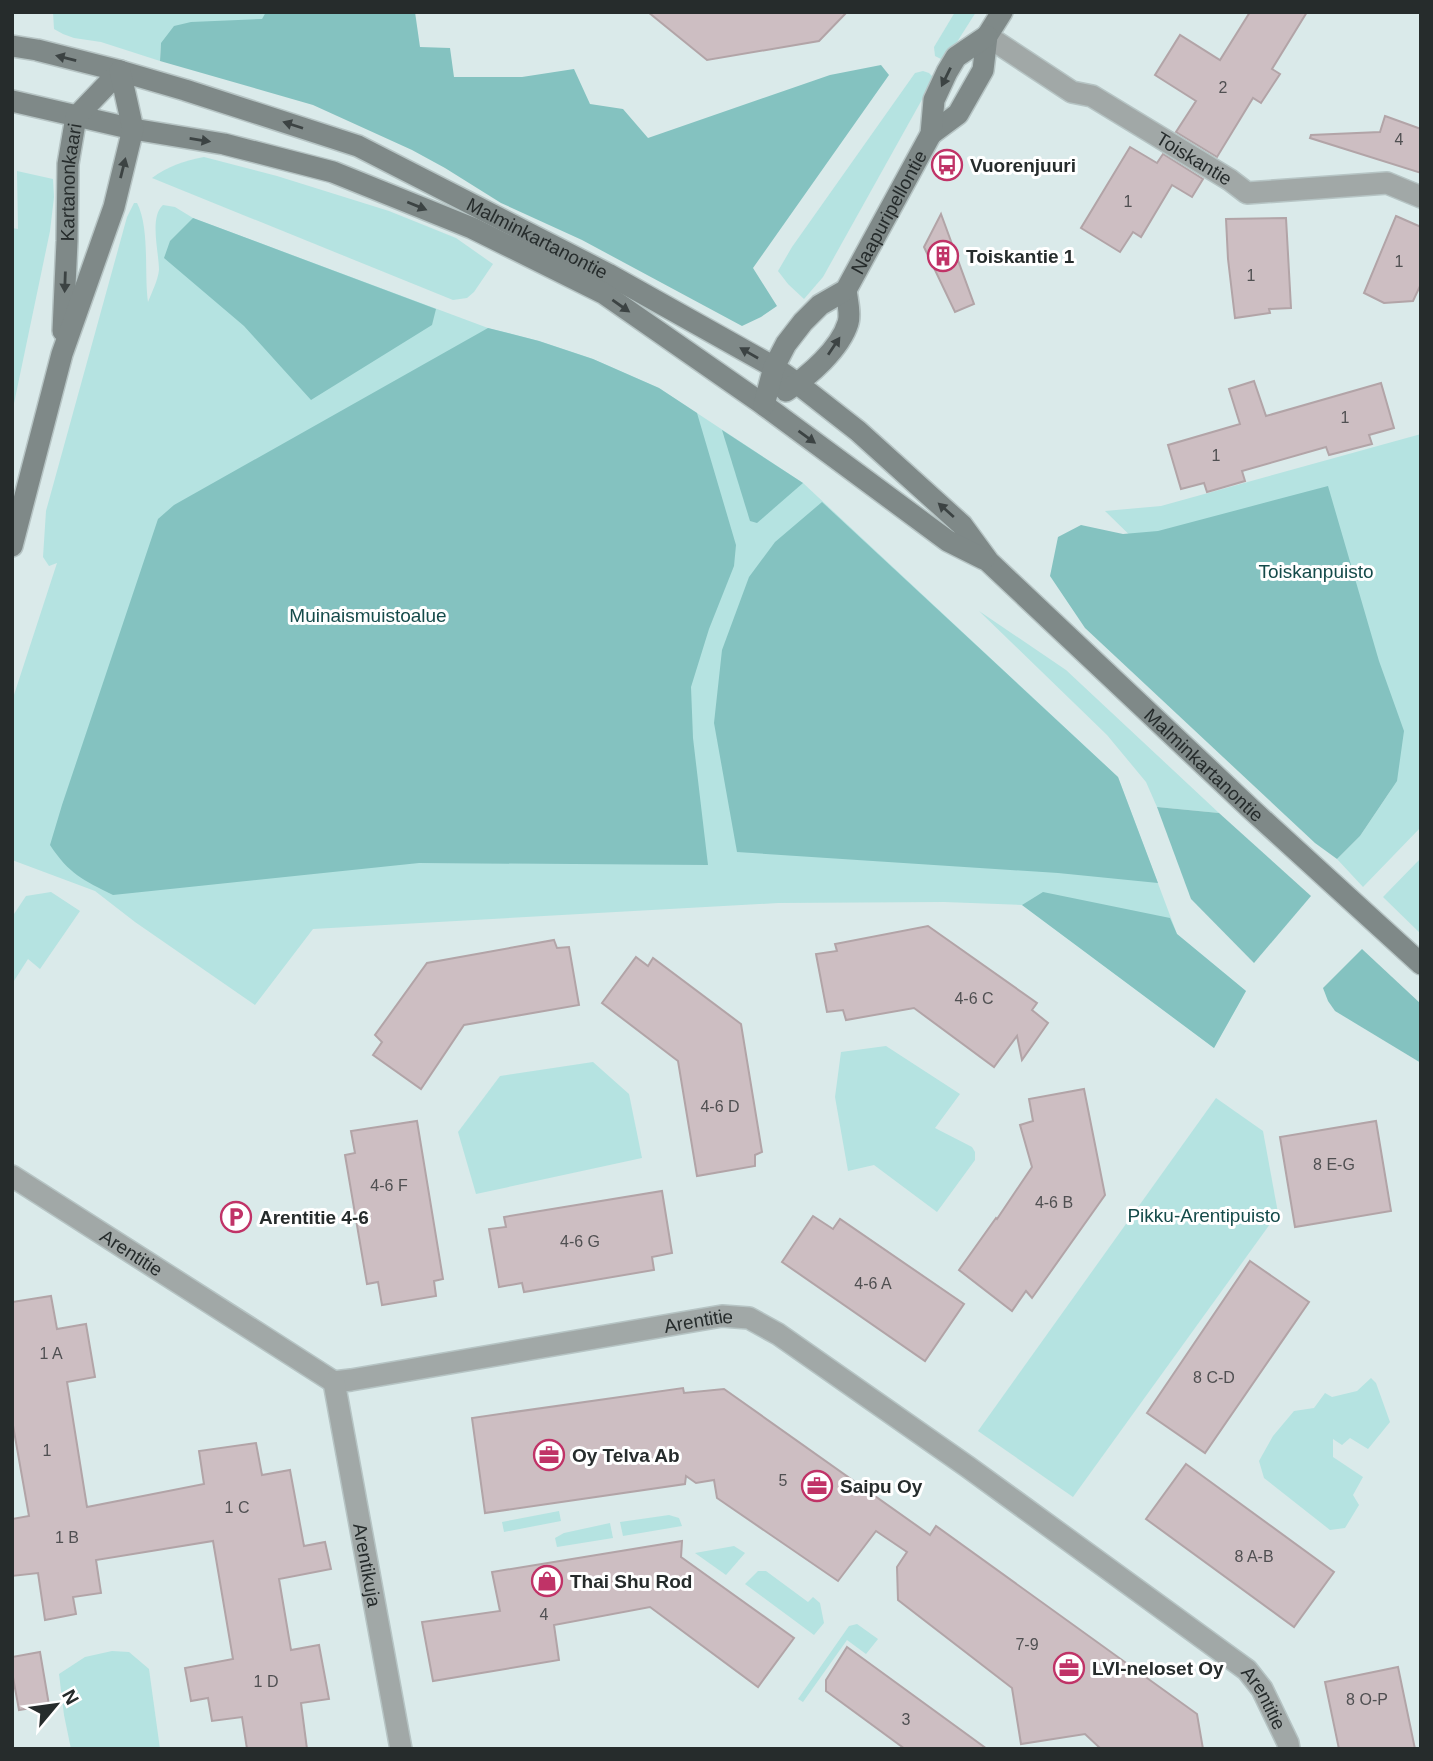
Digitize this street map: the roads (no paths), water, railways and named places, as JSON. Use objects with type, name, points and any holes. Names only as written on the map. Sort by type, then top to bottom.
[{"type":"main road","name":"Naapuripellontie","points":[[931,134],[958,114],[983,70],[988,36],[1002,12]]},
{"type":"main road","name":"Naapuripellontie","points":[[764,405],[774,367],[786,344],[820,305],[846,290],[931,134],[934,100],[956,57],[988,36]]},
{"type":"main road","name":"Malminkartanontie","points":[[12,46],[120,71],[358,146],[608,274],[774,367],[858,431],[962,525],[989,562],[1251,810],[1421,964]]},
{"type":"main road","name":"Kartanonkaari","points":[[62,354],[68,164],[76,117],[120,71]]},
{"type":"main road","name":"Kartanonkaari","points":[[12,546],[62,354],[114,207],[133,129],[120,71]]},
{"type":"main road","name":"Malminkartanontie","points":[[12,101],[133,129],[224,144],[333,172],[472,228],[603,293],[764,405],[948,541],[989,562]]},
{"type":"main road","name":"Naapuripellontie","points":[[764,405],[798,384],[833,351],[849,321],[846,290]]},
{"type":"street","name":"Toiskantie","points":[[988,36],[1072,92],[1092,96],[1247,192],[1387,183],[1421,197]]},
{"type":"street","name":"Arentitie","points":[[12,1176],[334,1382],[722,1316],[749,1318],[778,1334],[957,1459],[1247,1670],[1262,1689],[1289,1749]]},
{"type":"street","name":"Arentikuja","points":[[334,1382],[401,1749]]},
{"type":"place","name":"Vuorenjuuri","points":[[947,165]]},
{"type":"place","name":"Toiskantie 1","points":[[943,256]]},
{"type":"place","name":"Arentitie 4-6","points":[[236,1217]]},
{"type":"place","name":"Oy Telva Ab","points":[[549,1455]]},
{"type":"place","name":"Saipu Oy","points":[[817,1486]]},
{"type":"place","name":"Thai Shu Rod","points":[[547,1581]]},
{"type":"place","name":"LVI-neloset Oy","points":[[1069,1668]]},
{"type":"park label","name":"Toiskanpuisto","points":[[1316,571]]},
{"type":"park label","name":"Muinaismuistoalue","points":[[368,615]]},
{"type":"park label","name":"Pikku-Arentipuisto","points":[[1204,1215]]}]
